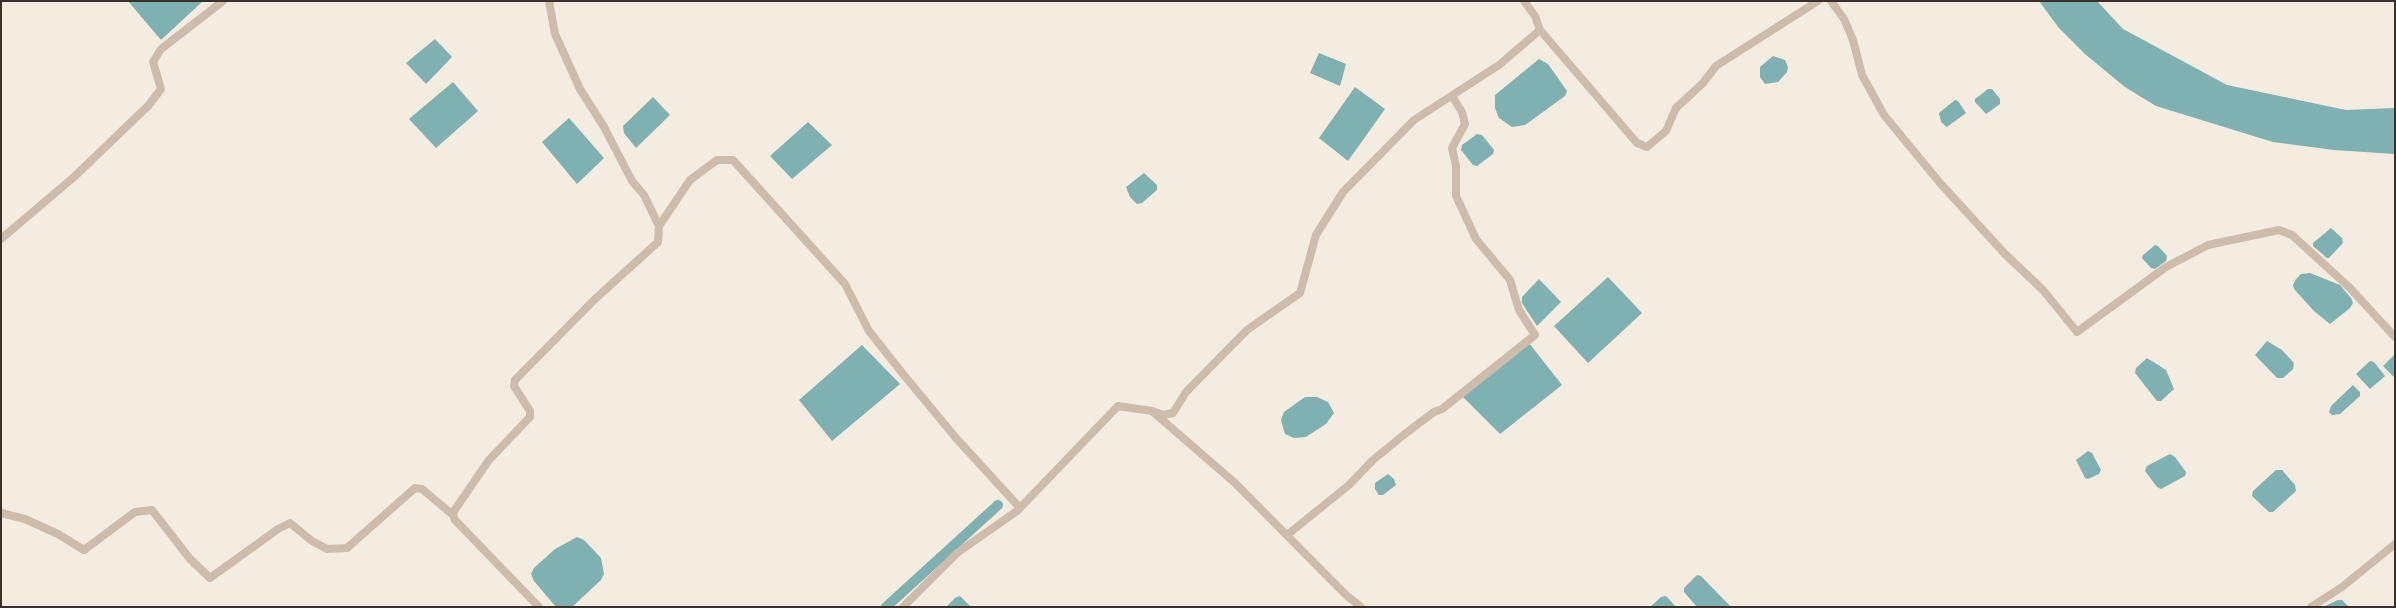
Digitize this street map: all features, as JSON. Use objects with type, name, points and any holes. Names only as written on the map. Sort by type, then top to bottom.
[{"type":"street","points":[[1,239],[74,177],[148,104],[161,90],[154,62],[161,49],[223,1]]},
{"type":"street","points":[[453,515],[456,506],[489,460],[530,417],[530,411],[514,386],[515,380],[588,306],[658,242],[659,226],[644,195],[632,182],[604,127],[580,89],[555,34],[549,1]]},
{"type":"street","points":[[1524,1],[1535,16],[1540,30],[1637,142],[1647,147],[1666,131],[1676,108],[1702,83],[1716,66],[1818,1]]},
{"type":"street","points":[[1831,1],[1844,18],[1853,40],[1862,75],[1884,115],[1940,183],[2005,254],[2043,290],[2077,332],[2166,267],[2208,245],[2279,230],[2292,234],[2350,288],[2395,337]]},
{"type":"street","points":[[903,607],[957,553],[1020,508],[1118,406],[1152,411],[1163,415],[1173,412],[1186,392],[1247,330],[1300,293],[1316,235],[1343,192],[1414,120],[1500,66],[1540,30]]},
{"type":"street","points":[[1287,535],[1350,485],[1372,460],[1406,432],[1434,412],[1442,409],[1535,335],[1519,310],[1510,280],[1476,239],[1456,196],[1456,166],[1452,148],[1465,124],[1462,112],[1452,96]]},
{"type":"street","points":[[659,226],[690,180],[717,160],[733,160],[845,284],[869,330],[903,374],[956,438],[1020,508]]},
{"type":"street","points":[[1152,411],[1235,483],[1361,607]]},
{"type":"street","points":[[1,512],[25,519],[58,534],[84,550],[135,512],[152,510],[190,559],[210,578],[278,529],[290,523],[312,541],[327,550],[347,548],[415,488],[422,489],[453,515],[540,607]]},
{"type":"street","points":[[2310,607],[2342,587],[2395,544]]},
{"type":"water","points":[[128,1],[203,1],[161,40]]},
{"type":"water","points":[[2039,1],[2097,1],[2123,29],[2227,85],[2346,110],[2395,108],[2395,154],[2334,150],[2273,142],[2156,106],[2125,87],[2085,54],[2059,28]]},
{"type":"water","points":[[435,39],[452,57],[426,84],[406,63]]},
{"type":"water","points":[[1319,53],[1346,64],[1340,86],[1310,73]]},
{"type":"water","points":[[1773,56],[1785,60],[1788,67],[1787,72],[1778,82],[1765,84],[1760,77],[1760,67]]},
{"type":"water","points":[[1539,59],[1548,64],[1567,91],[1565,96],[1525,125],[1512,127],[1499,118],[1495,108],[1495,95]]},
{"type":"water","points":[[453,82],[478,111],[436,148],[409,119]]},
{"type":"water","points":[[1355,87],[1385,109],[1348,161],[1319,138]]},
{"type":"water","points":[[1988,89],[1992,89],[2000,99],[2000,104],[1986,114],[1975,102],[1975,99]]},
{"type":"water","points":[[653,97],[670,115],[636,148],[624,133],[623,126]]},
{"type":"water","points":[[1955,100],[1958,101],[1966,113],[1947,127],[1941,122],[1939,113]]},
{"type":"water","points":[[569,118],[604,158],[577,184],[542,142]]},
{"type":"water","points":[[808,122],[832,145],[792,179],[770,156]]},
{"type":"water","points":[[1477,134],[1482,135],[1494,150],[1493,154],[1477,166],[1473,165],[1461,150],[1462,145]]},
{"type":"water","points":[[1144,173],[1157,185],[1157,190],[1142,203],[1137,204],[1130,197],[1126,187]]},
{"type":"water","points":[[2331,228],[2342,238],[2343,243],[2329,258],[2327,258],[2313,246],[2313,243]]},
{"type":"water","points":[[2155,245],[2158,246],[2167,256],[2166,261],[2155,269],[2151,268],[2142,258],[2143,255]]},
{"type":"water","points":[[2310,273],[2340,285],[2351,298],[2353,303],[2350,308],[2330,324],[2314,311],[2294,289],[2293,285],[2301,274]]},
{"type":"water","points":[[1608,277],[1642,313],[1588,363],[1554,326]]},
{"type":"water","points":[[1539,279],[1561,302],[1537,326],[1522,303],[1522,297]]},
{"type":"water","points":[[2267,341],[2282,350],[2294,363],[2293,369],[2283,378],[2277,378],[2255,355]]},
{"type":"water","points":[[1529,343],[1562,385],[1500,434],[1462,396]]},
{"type":"water","points":[[862,345],[900,384],[832,441],[799,400]]},
{"type":"water","points":[[2395,354],[2395,378],[2383,366]]},
{"type":"water","points":[[2147,358],[2166,370],[2174,389],[2161,401],[2157,401],[2135,373],[2136,368]]},
{"type":"water","points":[[2370,361],[2374,362],[2385,376],[2370,389],[2356,374]]},
{"type":"water","points":[[2353,385],[2360,392],[2360,396],[2340,414],[2332,415],[2329,412],[2331,406]]},
{"type":"water","points":[[1305,397],[1317,397],[1328,402],[1334,413],[1326,424],[1306,437],[1294,438],[1285,434],[1281,420],[1284,412]]},
{"type":"water","points":[[2088,451],[2092,453],[2101,470],[2099,474],[2088,479],[2085,478],[2076,460]]},
{"type":"water","points":[[2170,454],[2175,457],[2186,472],[2185,476],[2161,489],[2157,487],[2145,471],[2147,466]]},
{"type":"water","points":[[2276,470],[2282,470],[2295,485],[2296,491],[2273,512],[2269,512],[2252,496],[2253,491]]},
{"type":"water","points":[[1388,474],[1394,479],[1396,485],[1383,495],[1379,495],[1375,489],[1375,483]]},
{"type":"water","points":[[577,537],[584,540],[601,558],[604,574],[601,580],[572,607],[556,607],[534,581],[531,574],[534,568],[555,549]]},
{"type":"water","points":[[1697,575],[1701,576],[1731,607],[1697,607],[1684,592],[1684,588]]},
{"type":"water","points":[[960,596],[971,607],[946,607],[955,598]]},
{"type":"water","points":[[1666,596],[1676,607],[1650,607],[1661,597]]},
{"type":"water","points":[[2338,600],[2342,600],[2349,607],[2323,607]]},
{"type":"waterway","points":[[886,607],[998,505]]}]
